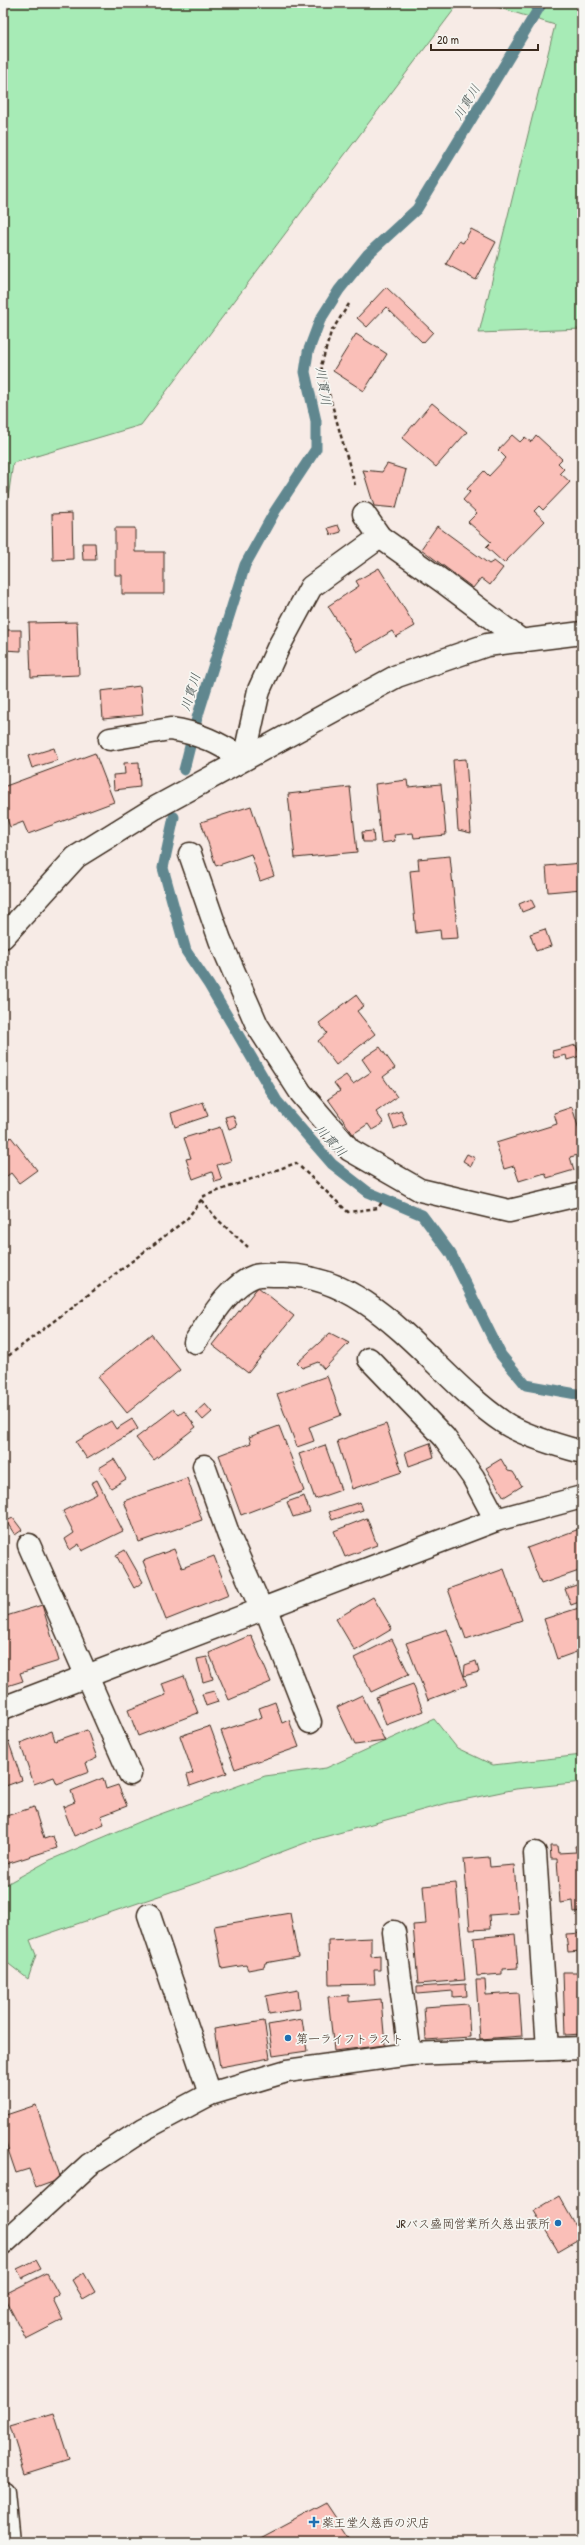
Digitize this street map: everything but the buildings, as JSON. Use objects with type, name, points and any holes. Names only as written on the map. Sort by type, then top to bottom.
[{"type":"street","points":[[364,514],[380,537],[522,641]]},
{"type":"street","points":[[244,759],[259,690],[278,648],[311,587],[380,537]]},
{"type":"street","points":[[3,937],[76,857],[155,808],[397,676],[487,645],[582,633]]},
{"type":"street","points":[[110,738],[179,730],[209,738],[244,759]]},
{"type":"street","points":[[190,854],[220,940],[257,1025],[301,1093],[350,1150],[420,1190],[509,1211],[582,1194]]},
{"type":"street","points":[[195,1342],[233,1291],[255,1276],[298,1274],[336,1286],[383,1314],[504,1423],[558,1446],[582,1452]]},
{"type":"street","points":[[369,1359],[444,1437],[473,1477],[496,1520]]},
{"type":"street","points":[[204,1466],[229,1536],[263,1608],[310,1722]]},
{"type":"street","points":[[3,1708],[89,1677],[263,1608],[496,1520],[582,1497]]},
{"type":"street","points":[[29,1545],[89,1677],[130,1774]]},
{"type":"street","points":[[535,1853],[548,2049]]},
{"type":"street","points":[[149,1915],[210,2094]]},
{"type":"street","points":[[394,1932],[410,2054]]},
{"type":"street","points":[[3,2244],[89,2165],[144,2129],[210,2094],[288,2071],[410,2054],[582,2048]]},
{"type":"street","points":[[3,2492],[6,2535]]},
{"type":"path","points":[[350,304],[331,332],[321,366],[364,514]]},
{"type":"path","points":[[3,1360],[188,1219],[204,1196],[296,1163],[348,1212],[378,1208]]},
{"type":"path","points":[[201,1200],[218,1220],[243,1243],[287,1275]]},
{"type":"green space","points":[[3,3],[459,3],[141,425],[13,463],[3,533]]},
{"type":"green space","points":[[484,3],[582,3],[582,329],[479,333],[555,25]]},
{"type":"green space","points":[[434,1719],[457,1748],[493,1765],[582,1755],[582,1782],[516,1789],[448,1803],[313,1840],[229,1872],[30,1940],[36,1955],[28,1979],[5,1961],[3,1886],[50,1860],[144,1820],[265,1776],[326,1768]]},
{"type":"waterway","name":"川貫川","points":[[184,770],[197,718],[245,565],[275,511],[316,449],[316,421],[305,372],[308,352],[320,320],[339,290],[368,254],[417,209],[542,3]]},
{"type":"waterway","name":"川貫川","points":[[174,817],[163,868],[186,951],[209,985],[277,1101],[332,1164],[368,1192],[422,1215],[451,1254],[501,1355],[526,1385],[582,1395]]},
{"type":"place","name":"第一ライフトラスト","points":[[288,2038]]},
{"type":"place","name":"JRバス盛岡営業所久慈出張所","points":[[558,2223]]},
{"type":"place","name":"薬王堂久慈西の沢店","points":[[314,2522]]}]
